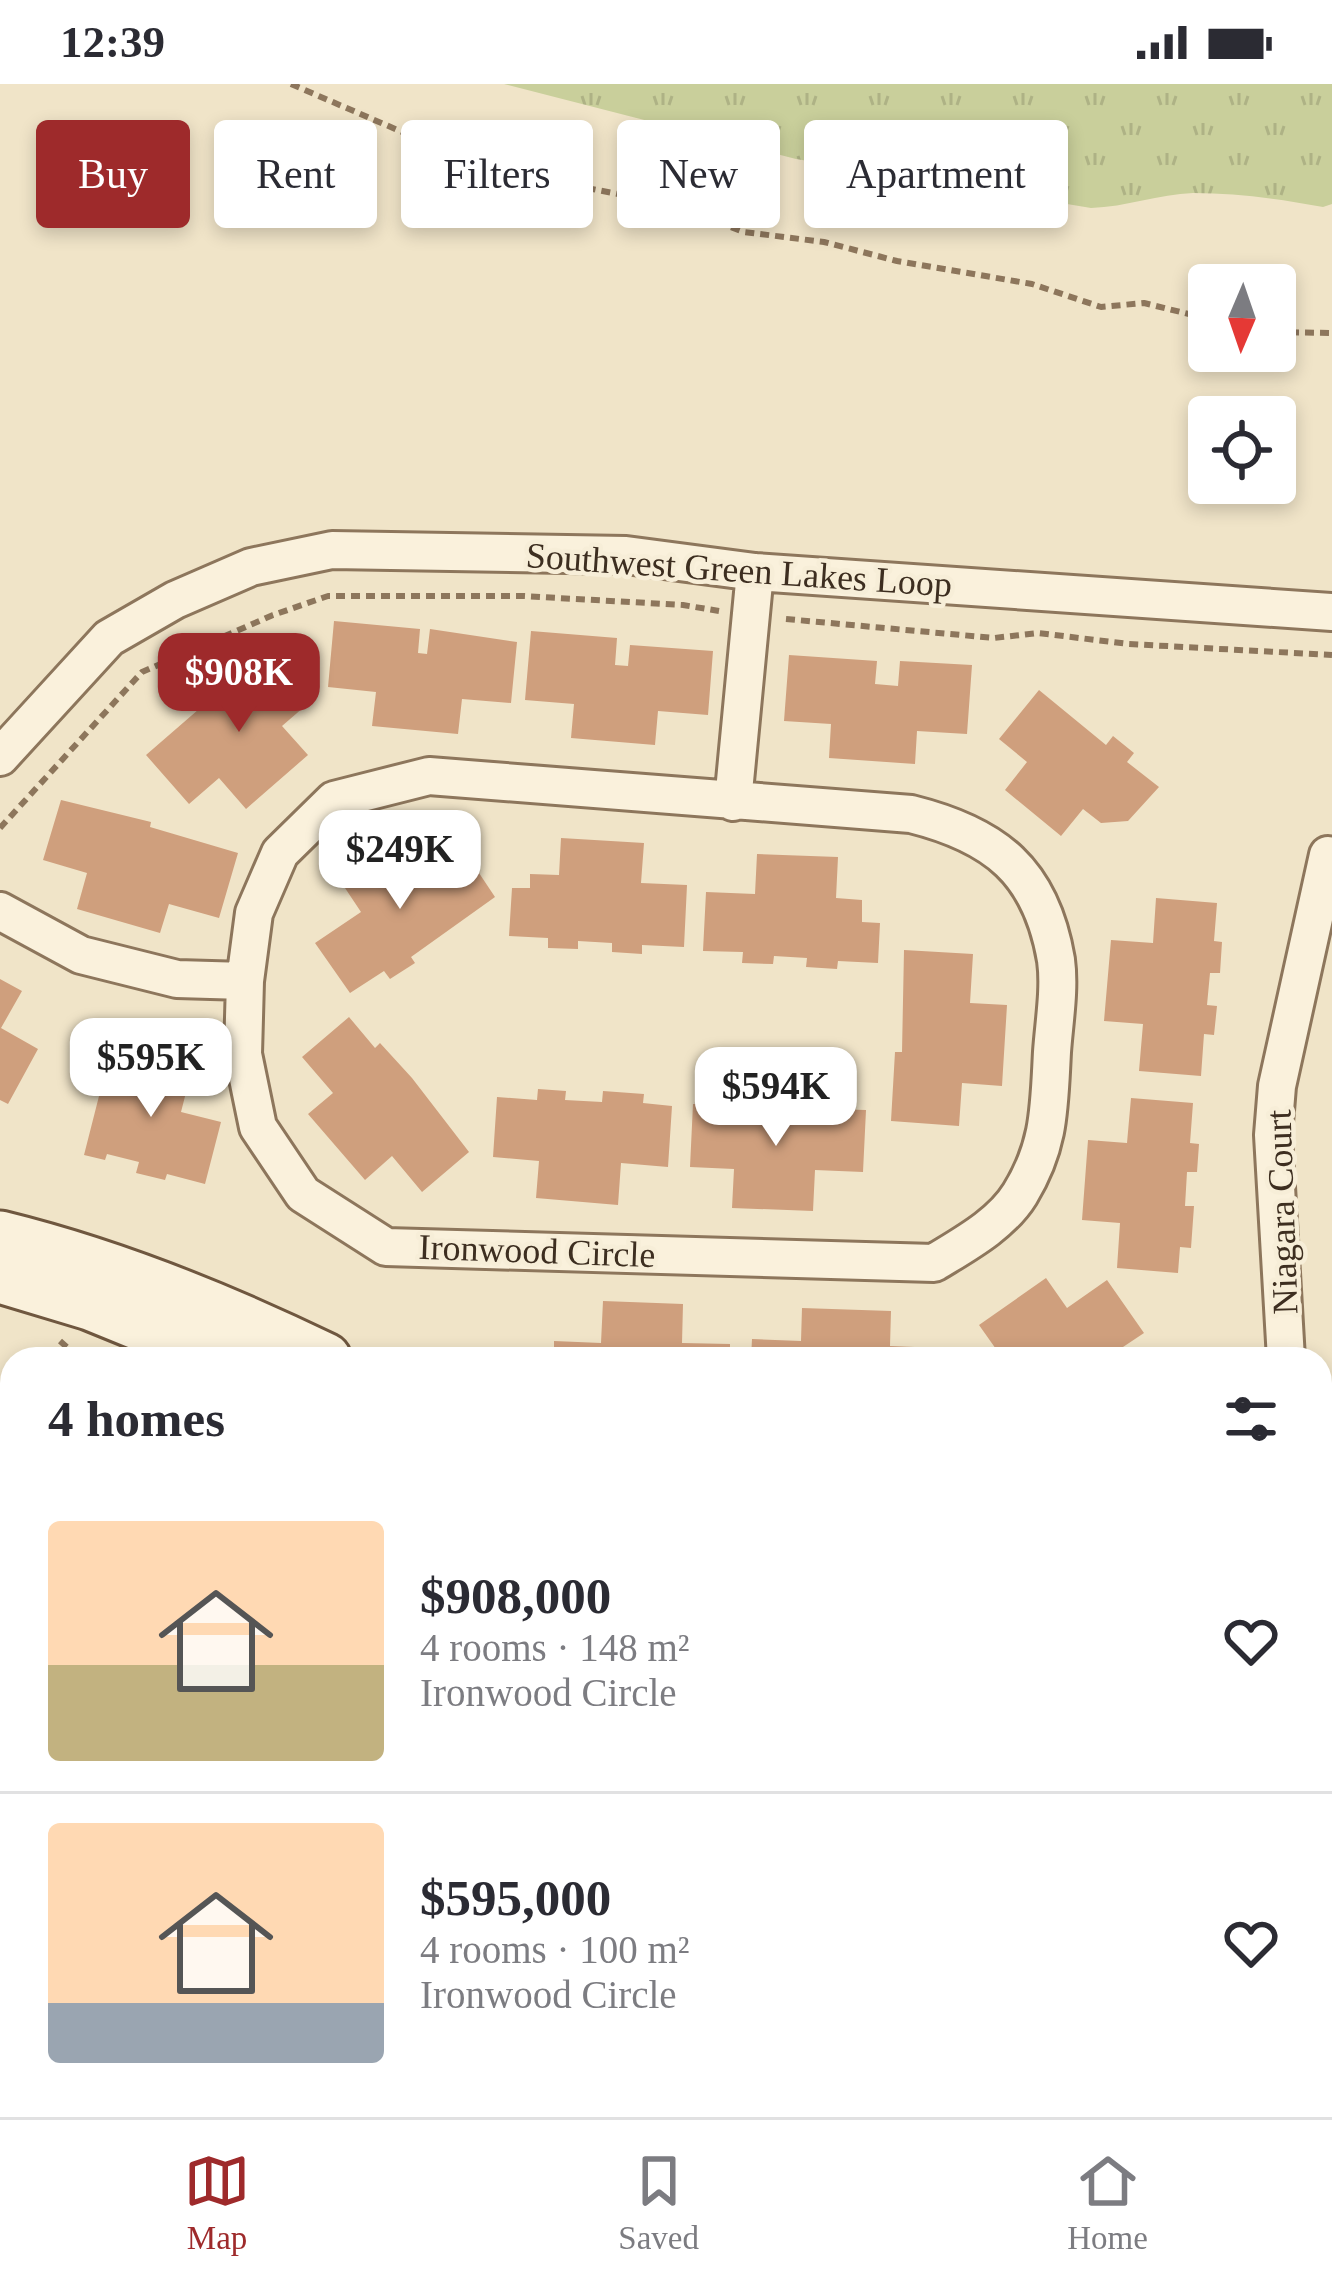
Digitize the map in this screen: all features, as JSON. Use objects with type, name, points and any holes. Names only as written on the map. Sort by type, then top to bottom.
[{"type":"main road","points":[[0,1237],[138,1277],[300,1347]]},
{"type":"main road","points":[[0,1277],[90,1304],[196,1347]]},
{"type":"street","name":"Southwest Green Lakes Loop","points":[[0,757],[109,638],[175,600],[251,568],[332,550],[626,555],[755,572],[1332,612]]},
{"type":"street","points":[[733,802],[755,572]]},
{"type":"street","name":"Ironwood Circle","points":[[429,776],[733,802],[911,814],[959,826],[1007,856],[1038,900],[1056,962],[1047,1137],[1018,1198],[977,1236],[934,1263],[386,1247],[303,1194],[258,1127],[243,1054],[245,981],[254,914],[280,853],[334,800],[429,776]]},
{"type":"street","name":"Niagara Court","points":[[1285,1347],[1273,1135],[1328,856]]},
{"type":"street","points":[[0,911],[81,955],[177,979],[245,981]]},
{"type":"path","points":[[291,84],[488,169],[618,194],[744,232],[824,242],[897,261],[1032,284],[1101,307],[1144,303],[1188,314]]},
{"type":"path","points":[[1296,332],[1332,333]]},
{"type":"path","points":[[0,828],[142,672],[328,596],[523,596],[682,604],[750,616],[994,638],[1038,633],[1130,644],[1332,655]]},
{"type":"green space","points":[[504,84],[1332,84],[1332,204],[1323,207],[1193,193],[1091,208],[1068,204],[1068,120],[804,120],[804,160],[780,155],[780,120],[644,120]]},
{"type":"building","points":[[334,621],[420,629],[418,653],[427,654],[430,629],[517,642],[511,703],[462,699],[458,734],[372,726],[376,692],[328,687]]},
{"type":"building","points":[[531,631],[617,638],[615,665],[628,666],[630,645],[713,651],[708,715],[658,711],[655,745],[571,738],[574,704],[525,700]]},
{"type":"building","points":[[280,648],[319,694],[282,726],[308,755],[246,809],[219,778],[189,804],[146,755],[244,670],[248,675]]},
{"type":"building","points":[[789,655],[877,661],[875,684],[898,686],[900,661],[972,665],[967,734],[917,731],[915,764],[829,758],[831,724],[784,721]]},
{"type":"building","points":[[1039,690],[1106,745],[1113,736],[1134,753],[1127,762],[1159,787],[1128,821],[1101,823],[1083,809],[1061,836],[1005,790],[1027,762],[999,739]]},
{"type":"building","points":[[61,800],[151,822],[150,827],[238,853],[219,918],[169,904],[160,933],[77,909],[87,873],[43,860]]},
{"type":"building","points":[[401,838],[423,872],[461,846],[495,897],[411,957],[415,963],[390,979],[384,971],[350,993],[315,943],[361,912],[339,879]]},
{"type":"building","points":[[561,838],[644,843],[641,883],[687,885],[684,947],[642,945],[642,954],[612,952],[612,943],[578,941],[578,949],[548,948],[548,938],[509,936],[512,888],[530,888],[530,874],[559,875]]},
{"type":"building","points":[[757,854],[838,857],[836,898],[862,900],[862,922],[880,923],[878,963],[838,961],[837,969],[806,967],[807,958],[774,956],[773,964],[742,963],[743,952],[703,951],[706,892],[755,894]]},
{"type":"building","points":[[1156,898],[1217,903],[1214,941],[1222,942],[1220,973],[1210,973],[1207,1005],[1217,1006],[1214,1035],[1204,1034],[1201,1076],[1139,1071],[1143,1024],[1104,1021],[1111,940],[1153,943]]},
{"type":"building","points":[[904,950],[973,954],[970,1003],[1007,1005],[1002,1086],[962,1083],[959,1126],[891,1121],[895,1052],[902,1052]]},
{"type":"building","points":[[0,979],[22,991],[1,1028],[38,1049],[8,1104],[0,1100]]},
{"type":"building","points":[[349,1017],[375,1048],[380,1043],[412,1078],[469,1152],[422,1192],[392,1156],[365,1180],[308,1114],[333,1093],[302,1057]]},
{"type":"building","points":[[111,1049],[192,1069],[181,1112],[221,1122],[205,1184],[167,1174],[165,1180],[136,1173],[139,1162],[107,1154],[105,1160],[84,1155]]},
{"type":"building","points":[[538,1089],[566,1091],[565,1100],[602,1102],[603,1091],[644,1094],[643,1103],[672,1106],[668,1167],[621,1163],[618,1205],[536,1198],[539,1161],[493,1157],[497,1097],[537,1100]]},
{"type":"building","points":[[729,1096],[760,1098],[760,1107],[866,1110],[863,1172],[815,1170],[813,1211],[732,1208],[734,1169],[690,1167],[693,1104],[728,1106]]},
{"type":"building","points":[[1131,1098],[1193,1103],[1190,1143],[1199,1144],[1197,1172],[1187,1172],[1185,1206],[1194,1206],[1191,1248],[1180,1247],[1178,1273],[1117,1268],[1120,1223],[1082,1220],[1088,1140],[1127,1143]]},
{"type":"building","points":[[1046,1278],[1067,1308],[1107,1280],[1144,1333],[1123,1347],[995,1347],[979,1325]]},
{"type":"building","points":[[603,1301],[683,1304],[682,1343],[730,1347],[554,1347],[554,1341],[601,1343]]},
{"type":"building","points":[[802,1308],[891,1311],[890,1346],[914,1347],[752,1347],[752,1339],[801,1341]]}]
